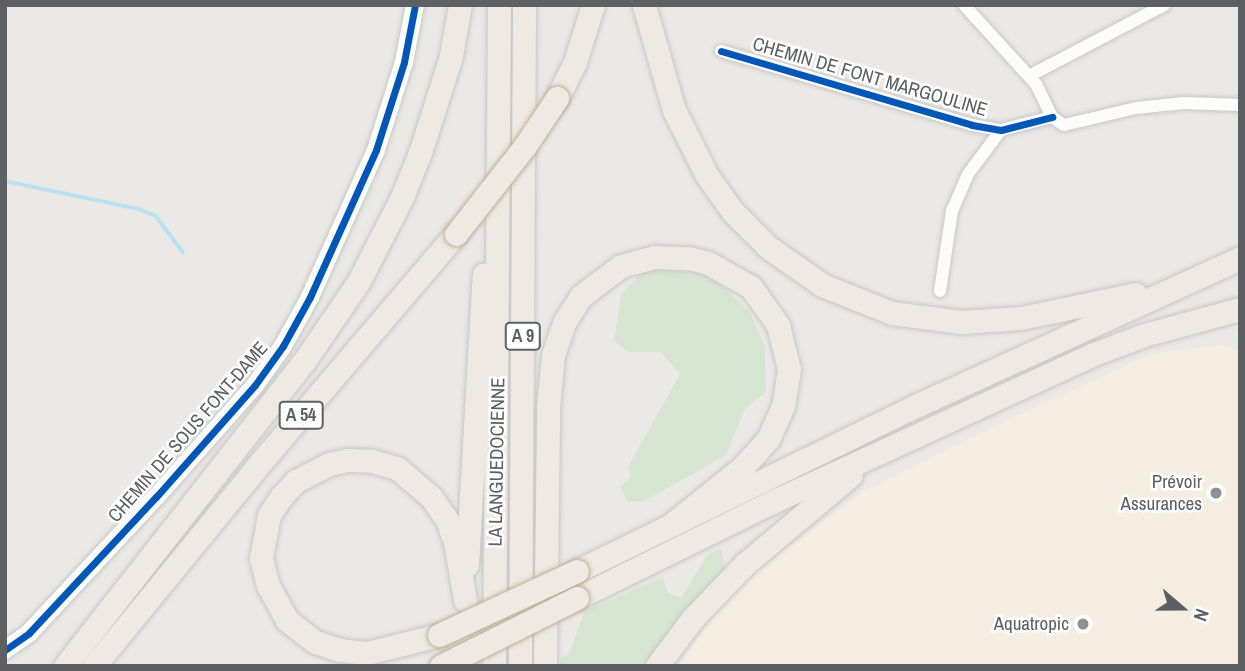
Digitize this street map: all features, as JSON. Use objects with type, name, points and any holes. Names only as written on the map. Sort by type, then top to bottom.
[{"type":"highway","name":"A 54","points":[[65,666],[303,363],[359,281],[398,206],[421,150],[451,56],[460,5]]},
{"type":"highway","name":"LA LANGUEDOCIENNE","points":[[494,666],[499,5]]},
{"type":"highway","name":"LA LANGUEDOCIENNE","points":[[520,666],[524,5]]},
{"type":"highway","name":"A 54","points":[[93,666],[255,469],[456,234],[525,146],[557,98],[575,62],[593,5]]},
{"type":"highway","points":[[644,5],[674,110],[706,174],[750,230],[783,258],[822,285],[892,313],[961,322],[1021,318],[1182,284]]},
{"type":"highway","points":[[464,666],[465,600],[484,279],[499,118]]},
{"type":"highway","points":[[545,666],[548,408],[553,355],[565,321],[581,296],[621,267],[654,257],[689,258],[708,262],[751,287],[778,325],[789,369],[783,407],[768,439],[743,467],[672,524]]},
{"type":"highway","points":[[381,666],[439,635],[577,571],[907,410],[1240,258]]},
{"type":"highway","points":[[441,666],[577,598],[1094,354],[1144,335],[1240,309]]},
{"type":"highway","points":[[657,666],[693,618],[745,564],[857,470],[894,447]]},
{"type":"highway","points":[[439,635],[367,653],[340,650],[315,642],[287,620],[268,586],[261,558],[269,515],[282,496],[296,481],[329,464],[348,460],[372,461],[397,468],[431,496],[447,520],[455,542],[465,600]]},
{"type":"street","name":"CHEMIN DE SOUS FONT-DAME","points":[[5,650],[29,633],[156,497],[255,385],[282,346],[310,297],[376,150],[404,62],[415,5]]},
{"type":"street","points":[[964,5],[1029,76],[1052,117],[1064,125],[1136,107],[1184,103],[1240,105]]},
{"type":"street","points":[[1029,76],[1164,5]]},
{"type":"street","name":"CHEMIN DE FONT MARGOULINE","points":[[721,51],[972,125],[1001,131],[1052,117]]},
{"type":"street","points":[[940,291],[952,211],[968,174],[1001,131]]},
{"type":"shaded area","points":[[1222,345],[1240,351],[1240,666],[678,666],[731,590],[864,491],[999,424],[1152,354]]},
{"type":"green space","points":[[648,267],[709,275],[749,311],[765,345],[766,392],[745,409],[726,455],[643,502],[627,501],[620,487],[631,477],[628,467],[680,374],[661,352],[628,352],[614,341],[621,294]]},
{"type":"green space","points":[[721,549],[725,569],[646,666],[560,666],[560,659],[569,654],[585,611],[663,577],[667,592],[681,598],[708,554]]},
{"type":"waterway","points":[[5,181],[139,209],[156,216],[183,252]]},
{"type":"cycle path","points":[[5,650],[29,633],[156,497],[255,385],[283,346],[310,297],[376,150],[404,62],[415,5]]},
{"type":"cycle path","points":[[721,51],[972,125],[1001,130],[1052,117]]},
{"type":"place","name":"Prévoir Assurances","points":[[1216,493]]},
{"type":"place","name":"Aquatropic","points":[[1083,624]]}]
